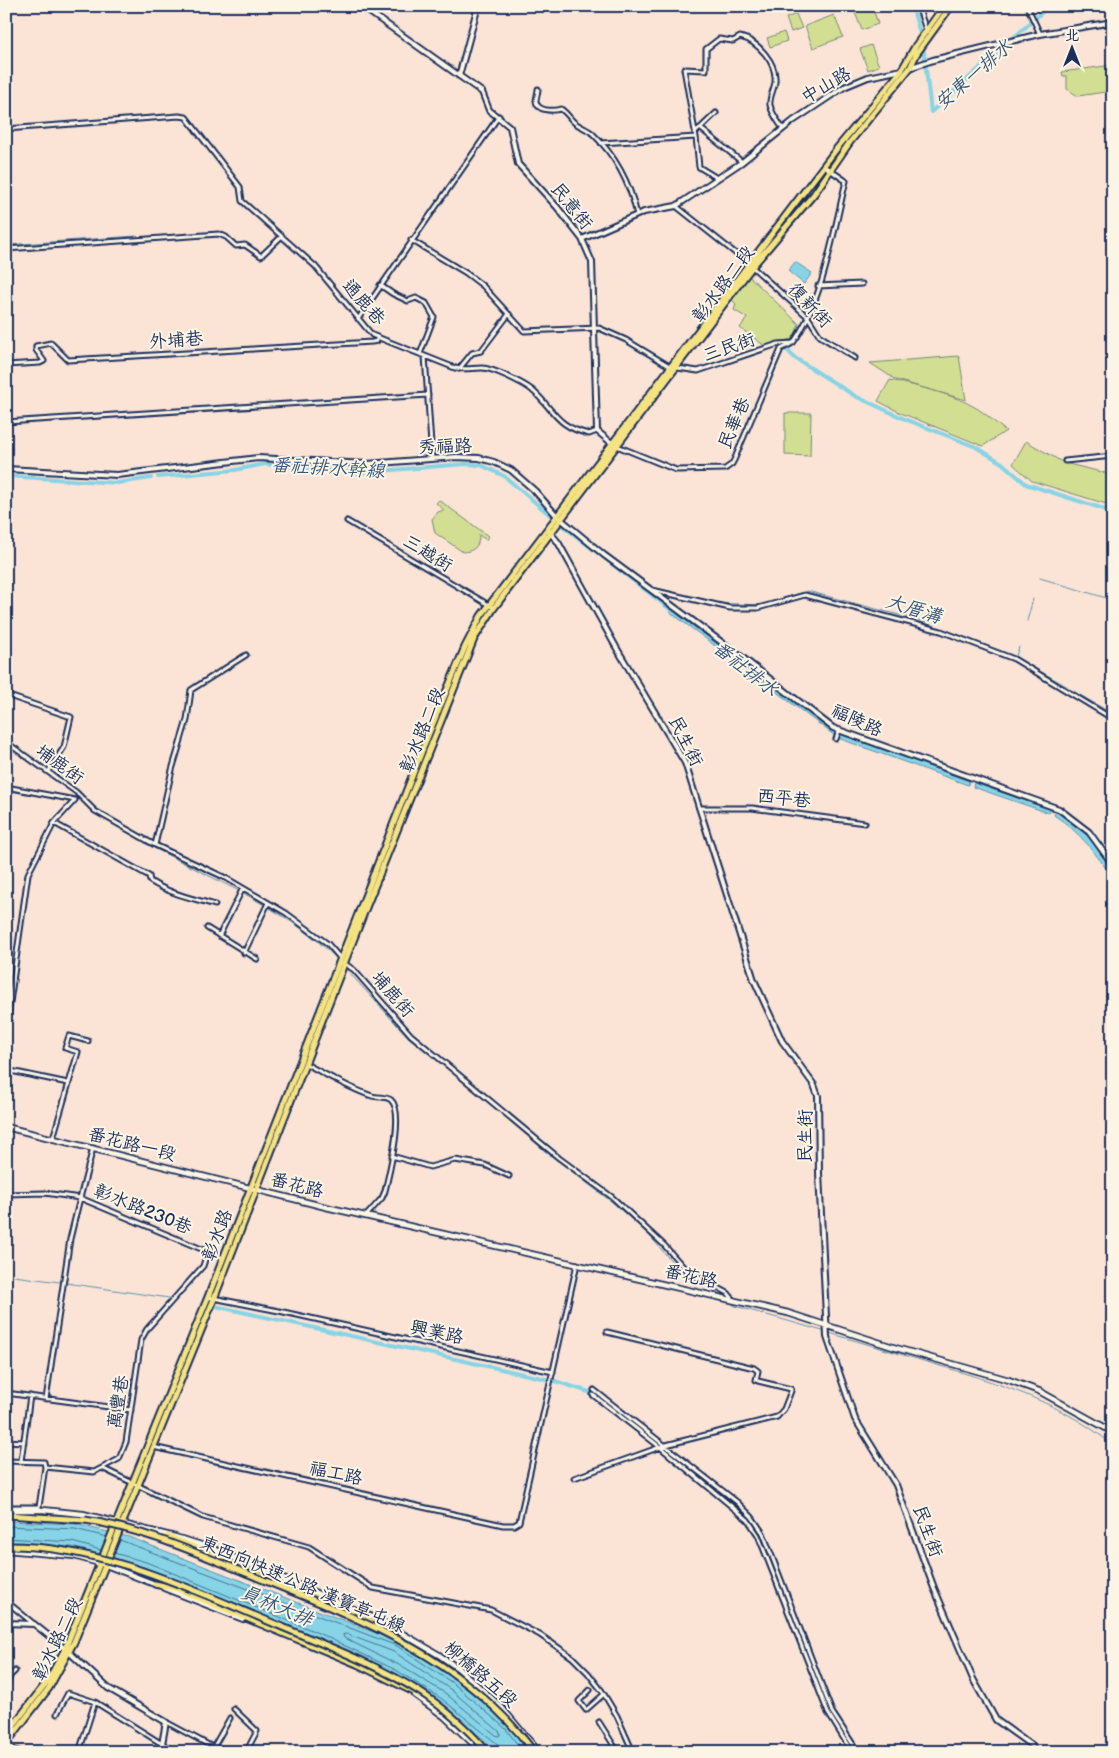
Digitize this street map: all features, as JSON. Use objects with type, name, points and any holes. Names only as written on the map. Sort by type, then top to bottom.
[{"type":"main road","points":[[927,33],[944,6]]},
{"type":"main road","points":[[927,33],[951,6]]},
{"type":"main road","name":"彰水路二段","points":[[750,265],[814,194],[847,141],[902,71],[916,45],[927,33]]},
{"type":"main road","name":"彰水路二段","points":[[343,961],[432,734],[474,639],[492,606],[674,368],[824,166],[910,68],[927,33]]},
{"type":"main road","name":"彰水路","points":[[150,1446],[214,1298],[306,1064],[343,961]]},
{"type":"main road","name":"彰水路","points":[[105,1557],[113,1530],[135,1484],[250,1188],[343,961]]},
{"type":"main road","name":"番花路一段","points":[[6,1127],[250,1188]]},
{"type":"main road","name":"番花路","points":[[250,1188],[733,1299],[1009,1380],[1038,1391],[1113,1432]]},
{"type":"main road","name":"彰水路","points":[[105,1557],[124,1523],[135,1484]]},
{"type":"main road","name":"柳橋路五段","points":[[6,1508],[83,1514],[117,1521],[211,1548],[346,1605],[400,1632],[439,1655],[479,1686],[502,1708],[538,1752]]},
{"type":"main road","name":"東西向快速公路 漢寶草屯線","points":[[6,1515],[85,1520],[129,1529],[337,1610],[409,1643],[458,1677],[505,1716],[534,1752]]},
{"type":"main road","points":[[168,1536],[364,1618],[390,1634]]},
{"type":"main road","points":[[6,1546],[68,1550],[116,1562],[239,1609],[356,1658],[402,1681],[431,1700],[488,1752]]},
{"type":"main road","points":[[6,1550],[74,1556],[103,1564],[386,1679],[429,1704],[465,1734],[482,1752]]},
{"type":"main road","name":"彰水路二段","points":[[6,1745],[49,1688],[67,1651],[105,1557]]},
{"type":"main road","points":[[155,1584],[174,1588],[357,1664],[431,1700]]},
{"type":"main road","name":"彰水路二段","points":[[6,1735],[49,1679],[67,1651]]},
{"type":"street","name":"民意街","points":[[361,6],[482,92],[489,110],[500,116],[513,133],[518,164],[557,207],[582,239],[592,262],[597,431]]},
{"type":"street","points":[[459,76],[478,6]]},
{"type":"street","points":[[918,6],[927,33]]},
{"type":"street","points":[[1027,6],[1040,34]]},
{"type":"street","name":"中山路","points":[[582,239],[637,215],[676,206],[742,162],[783,129],[844,87],[868,77],[902,71],[924,62],[1040,34],[1113,22]]},
{"type":"street","points":[[718,179],[699,167],[696,132],[684,69],[706,70],[706,49],[719,39],[733,41],[740,37],[757,44],[774,70],[775,82],[770,98],[770,106],[783,129]]},
{"type":"street","points":[[538,89],[536,102],[538,106],[549,111],[561,109],[576,124],[591,132],[601,143],[626,177],[637,215]]},
{"type":"street","points":[[696,132],[716,113]]},
{"type":"street","name":"通鹿巷","points":[[6,129],[179,116],[190,120],[240,187],[242,201],[315,266],[372,335],[460,369],[469,371],[483,368],[493,371],[531,390],[559,421],[570,428],[589,434],[597,431]]},
{"type":"street","points":[[358,319],[380,284],[500,116]]},
{"type":"street","points":[[700,128],[742,162]]},
{"type":"street","points":[[601,143],[696,137]]},
{"type":"street","points":[[794,343],[808,317],[818,286],[846,181],[824,166]]},
{"type":"street","name":"復新街","points":[[676,206],[750,265],[808,317],[820,336],[855,358]]},
{"type":"street","points":[[6,249],[219,234],[226,237],[236,246],[245,245],[261,256],[282,236]]},
{"type":"street","points":[[411,240],[466,273],[483,286],[524,331],[594,328]]},
{"type":"street","points":[[380,284],[393,294],[408,301],[416,298],[426,303],[434,316],[420,354]]},
{"type":"street","points":[[818,286],[862,284]]},
{"type":"street","points":[[460,369],[472,353],[481,351],[509,314]]},
{"type":"street","name":"三民街","points":[[594,328],[610,332],[674,368],[698,372],[778,344],[794,343]]},
{"type":"street","name":"外埔巷","points":[[6,365],[40,363],[44,361],[36,350],[36,346],[51,343],[68,360],[372,342],[377,341],[377,338]]},
{"type":"street","name":"民華巷","points":[[614,445],[676,470],[725,469],[732,464],[735,458],[781,349],[794,343]]},
{"type":"street","points":[[424,356],[432,460]]},
{"type":"street","points":[[6,422],[428,395]]},
{"type":"street","points":[[597,431],[614,445]]},
{"type":"street","points":[[1065,461],[1113,456]]},
{"type":"street","name":"秀福路","points":[[6,469],[117,475],[258,458],[367,464],[479,458],[494,462],[511,470],[536,491],[559,518]]},
{"type":"street","name":"福陵路","points":[[559,518],[604,556],[839,731],[1059,809],[1089,832],[1113,865]]},
{"type":"street","name":"三越街","points":[[347,521],[492,606]]},
{"type":"street","name":"民生街","points":[[549,531],[685,763],[754,980],[782,1041],[814,1085],[818,1096],[819,1174],[827,1337],[855,1419],[896,1484],[969,1672],[996,1720],[1032,1746],[1034,1752]]},
{"type":"street","points":[[649,589],[730,608],[758,608],[805,595],[932,628],[1014,659],[1113,719]]},
{"type":"street","points":[[155,845],[172,770],[188,720],[191,690],[246,655]]},
{"type":"street","points":[[6,695],[72,717],[64,747],[48,772]]},
{"type":"street","points":[[836,739],[839,731]]},
{"type":"street","name":"埔鹿街","points":[[6,742],[76,792],[95,810],[155,845],[202,866],[243,888],[309,929],[354,970],[411,1035],[559,1158],[612,1197],[664,1245],[687,1271],[728,1293],[733,1299]]},
{"type":"street","points":[[6,787],[74,800],[54,823],[28,874],[6,1030]]},
{"type":"street","name":"西平巷","points":[[699,808],[752,808],[865,823]]},
{"type":"street","points":[[54,823],[128,863],[149,876],[150,881],[172,894],[180,894],[215,905]]},
{"type":"street","points":[[219,936],[243,888]]},
{"type":"street","points":[[244,953],[268,903]]},
{"type":"street","points":[[207,928],[244,953],[257,959]]},
{"type":"street","points":[[53,1138],[78,1052],[65,1048],[69,1036],[88,1041]]},
{"type":"street","points":[[306,1064],[341,1083],[371,1096],[391,1100],[398,1123],[392,1156],[382,1198],[366,1216]]},
{"type":"street","points":[[6,1070],[68,1084]]},
{"type":"street","points":[[46,1398],[70,1239],[93,1148]]},
{"type":"street","points":[[392,1156],[430,1167],[455,1160],[485,1165],[509,1176]]},
{"type":"street","points":[[6,1194],[45,1194],[80,1198]]},
{"type":"street","name":"彰水路230巷","points":[[80,1198],[208,1250],[223,1258]]},
{"type":"street","name":"萬豐巷","points":[[104,1469],[119,1459],[121,1454],[131,1410],[141,1340],[147,1329],[203,1266],[208,1250]]},
{"type":"street","points":[[553,1372],[577,1264]]},
{"type":"street","name":"興業路","points":[[208,1297],[553,1372]]},
{"type":"street","points":[[574,1478],[663,1446],[777,1417],[784,1409],[791,1388],[756,1380],[758,1372],[754,1368],[607,1332]]},
{"type":"street","name":"福工路","points":[[150,1446],[503,1525],[514,1524],[519,1522],[553,1372]]},
{"type":"street","points":[[594,1390],[743,1514],[758,1535],[828,1713],[852,1752]]},
{"type":"street","points":[[6,1393],[131,1410]]},
{"type":"street","points":[[593,1395],[737,1502],[755,1520],[763,1533],[832,1712],[858,1752]]},
{"type":"street","points":[[21,1461],[30,1396]]},
{"type":"street","points":[[6,1441],[24,1442]]},
{"type":"street","points":[[6,1461],[44,1462],[45,1467],[39,1507],[6,1508]]},
{"type":"street","points":[[45,1467],[86,1472],[104,1469],[203,1517],[309,1547],[373,1588],[496,1612],[540,1635],[572,1657],[588,1673],[617,1716],[633,1752]]},
{"type":"street","points":[[6,1601],[67,1651],[108,1688],[138,1703],[166,1722],[222,1752]]},
{"type":"street","points":[[6,1623],[34,1624]]},
{"type":"street","points":[[6,1689],[10,1676],[15,1670]]},
{"type":"street","points":[[590,1690],[579,1701],[586,1710],[604,1695]]},
{"type":"street","points":[[57,1714],[68,1693],[96,1702],[174,1752]]},
{"type":"street","points":[[79,1752],[96,1702]]},
{"type":"street","points":[[234,1709],[257,1731],[246,1752]]},
{"type":"street","points":[[214,1748],[230,1718]]},
{"type":"street","points":[[162,1744],[166,1722]]},
{"type":"street","points":[[599,1722],[618,1752]]},
{"type":"street","points":[[6,1745],[21,1752]]},
{"type":"green space","points":[[872,6],[878,24],[862,30],[853,8]]},
{"type":"green space","points":[[796,14],[802,28],[791,32],[786,18]]},
{"type":"green space","points":[[834,15],[843,37],[813,48],[805,26]]},
{"type":"green space","points":[[784,32],[787,41],[770,47],[767,38]]},
{"type":"green space","points":[[871,45],[879,66],[868,70],[860,49]]},
{"type":"green space","points":[[1113,65],[1112,91],[1078,96],[1067,89],[1067,76],[1063,76],[1062,72]]},
{"type":"green space","points":[[749,276],[799,324],[793,339],[765,346],[740,328],[747,318],[734,310],[736,304],[731,299]]},
{"type":"green space","points":[[959,356],[966,400],[896,380],[870,363]]},
{"type":"green space","points":[[890,380],[935,391],[968,403],[982,411],[1006,431],[983,446],[901,413],[878,401]]},
{"type":"green space","points":[[785,413],[811,413],[810,456],[785,455]]},
{"type":"green space","points":[[1026,441],[1064,463],[1110,474],[1113,480],[1113,506],[1032,481],[1013,464]]},
{"type":"green space","points":[[439,500],[488,536],[486,540],[479,535],[475,548],[463,552],[435,533],[432,519],[438,512],[444,510],[436,503]]},
{"type":"water","points":[[795,262],[812,273],[804,284],[788,271]]},
{"type":"water","name":"番社排水","points":[[673,611],[836,733],[835,736],[670,612]]},
{"type":"water","points":[[840,734],[969,781],[968,785],[838,738]]},
{"type":"water","points":[[974,783],[1051,809],[1049,813],[973,787]]},
{"type":"water","points":[[1056,811],[1092,840],[1107,860],[1113,879],[1087,844],[1054,815]]},
{"type":"water","name":"員林大排","points":[[6,1521],[75,1524],[129,1537],[399,1642],[457,1680],[510,1725],[529,1752],[499,1752],[439,1703],[394,1674],[314,1637],[144,1567],[72,1547],[6,1543]]},
{"type":"waterway","name":"安東一排水","points":[[912,6],[921,37]]},
{"type":"waterway","name":"安東一排水","points":[[923,44],[931,112],[1049,6]]},
{"type":"waterway","points":[[6,245],[136,236]]},
{"type":"waterway","points":[[785,348],[795,358],[855,396],[907,420],[976,447],[1002,463],[1026,484],[1113,512]]},
{"type":"waterway","name":"番社排水幹線","points":[[158,477],[235,470],[265,464],[355,473],[465,464],[481,465],[504,476],[563,526],[675,613]]},
{"type":"waterway","name":"番社排水幹線","points":[[6,476],[118,483],[151,478]]},
{"type":"waterway","points":[[1040,578],[1113,600]]},
{"type":"waterway","name":"大厝溝","points":[[649,586],[695,598]]},
{"type":"waterway","name":"大厝溝","points":[[807,591],[919,620],[1012,656]]},
{"type":"waterway","name":"大厝溝","points":[[716,603],[761,605],[803,592]]},
{"type":"waterway","points":[[1027,621],[1033,599]]},
{"type":"waterway","points":[[1016,656],[1019,647]]},
{"type":"waterway","name":"大厝溝","points":[[1015,657],[1068,687]]},
{"type":"waterway","name":"大厝溝","points":[[1073,691],[1113,714]]},
{"type":"waterway","points":[[146,844],[239,891]]},
{"type":"waterway","points":[[243,893],[293,923],[337,959]]},
{"type":"waterway","points":[[345,968],[408,1037],[488,1101],[546,1152],[612,1202],[648,1234],[680,1271],[724,1296]]},
{"type":"waterway","points":[[6,1275],[60,1282]]},
{"type":"waterway","points":[[66,1283],[169,1298]]},
{"type":"waterway","points":[[730,1302],[735,1306],[943,1367],[1020,1392],[1068,1415],[1113,1445]]},
{"type":"waterway","points":[[215,1306],[555,1381],[595,1394],[617,1412]]},
{"type":"waterway","points":[[688,1468],[750,1517]]},
{"type":"waterway","points":[[757,1528],[832,1717]]}]
